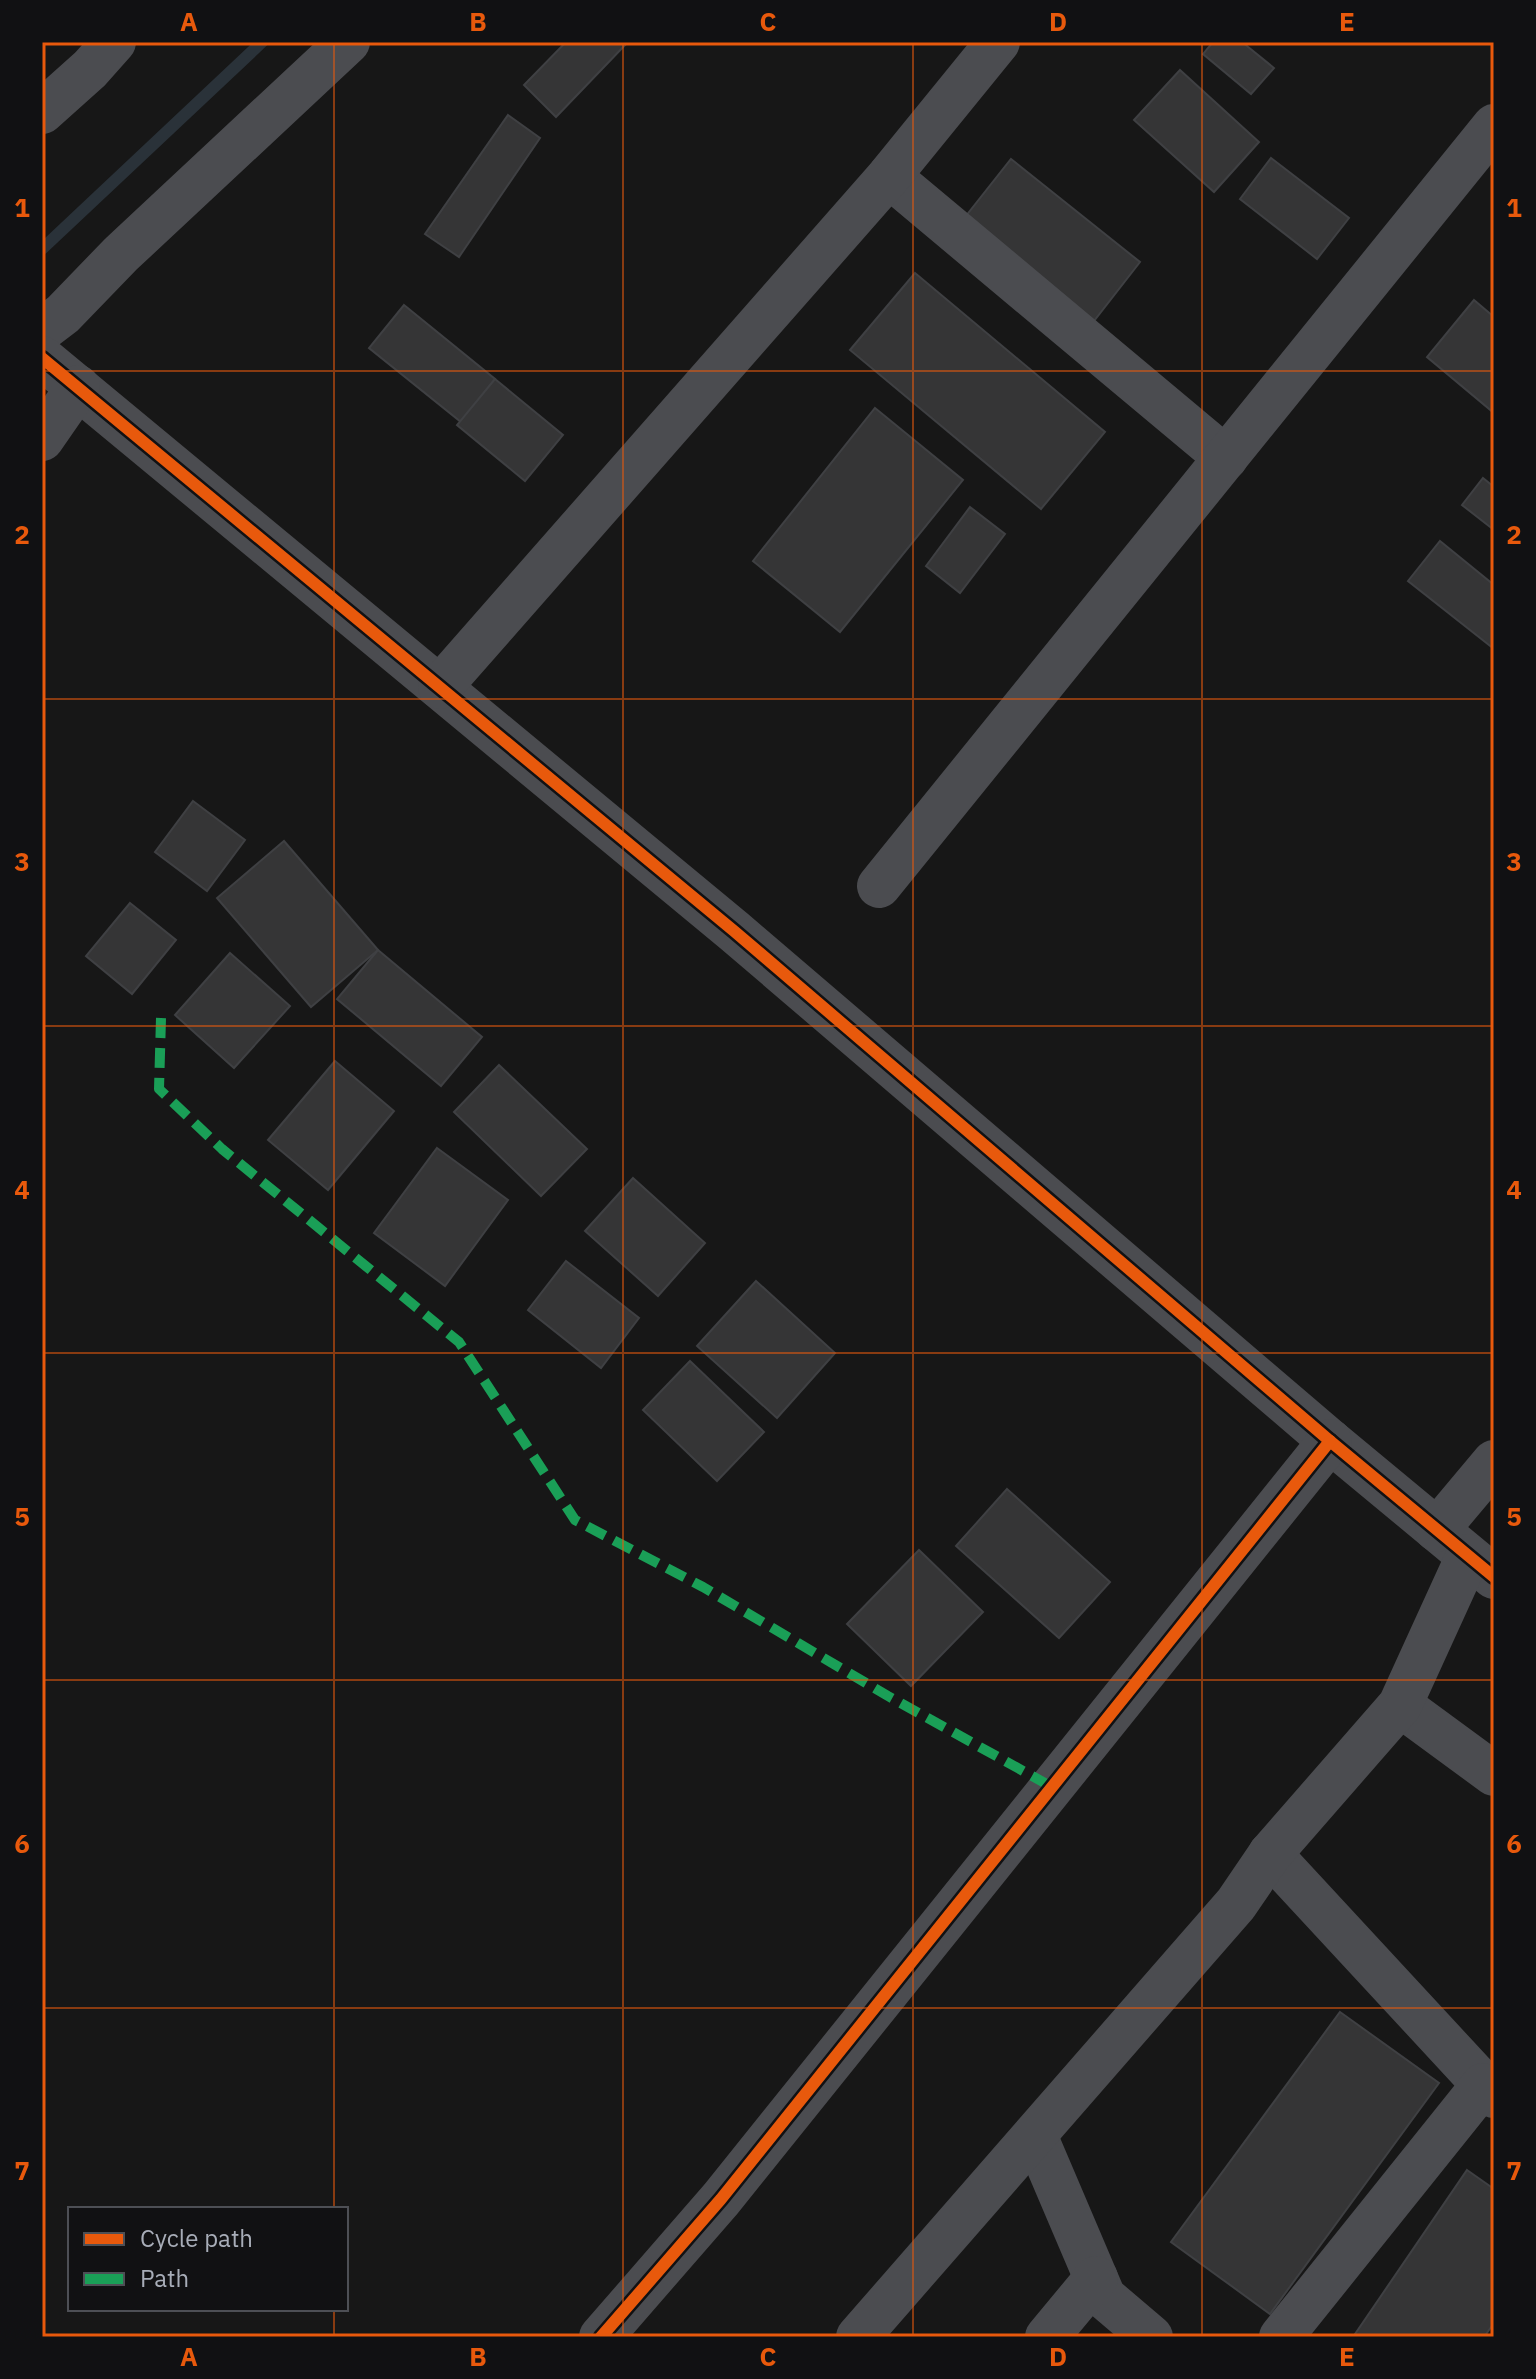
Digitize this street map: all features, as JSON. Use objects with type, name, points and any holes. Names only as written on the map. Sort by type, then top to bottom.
[{"type":"street","points":[[42,112],[90,69],[114,42]]},
{"type":"street","points":[[42,330],[63,314],[121,254],[348,42]]},
{"type":"street","points":[[440,687],[889,176],[998,42]]},
{"type":"street","points":[[879,886],[1494,126]]},
{"type":"street","points":[[889,176],[1226,458]]},
{"type":"street","points":[[42,358],[734,931],[1330,1441],[1467,1554]]},
{"type":"street","points":[[42,439],[78,387]]},
{"type":"street","points":[[601,2337],[721,2199],[1330,1441]]},
{"type":"street","points":[[858,2337],[1236,1904],[1270,1854],[1400,1705],[1467,1554],[1494,1462]]},
{"type":"street","points":[[1400,1705],[1494,1774]]},
{"type":"street","points":[[1270,1854],[1488,2090],[1281,2337]]},
{"type":"street","points":[[1035,2135],[1104,2297],[1151,2337]]},
{"type":"street","points":[[1047,2337],[1096,2278]]},
{"type":"building","points":[[566,42],[628,42],[556,117],[524,85]]},
{"type":"building","points":[[1213,42],[1242,42],[1274,68],[1251,94],[1203,54]]},
{"type":"building","points":[[1180,70],[1259,142],[1214,192],[1134,120]]},
{"type":"building","points":[[508,115],[540,138],[459,257],[425,234]]},
{"type":"building","points":[[1271,158],[1349,218],[1317,259],[1240,199]]},
{"type":"building","points":[[1011,159],[1140,262],[1083,335],[954,231]]},
{"type":"building","points":[[915,273],[1105,432],[1041,509],[850,350]]},
{"type":"building","points":[[1474,300],[1494,317],[1494,413],[1427,357]]},
{"type":"building","points":[[404,305],[495,379],[461,422],[369,348]]},
{"type":"building","points":[[495,379],[563,435],[525,481],[457,425]]},
{"type":"building","points":[[875,408],[963,480],[840,632],[753,561]]},
{"type":"building","points":[[1483,478],[1494,487],[1494,530],[1462,505]]},
{"type":"building","points":[[970,507],[1005,534],[960,593],[926,566]]},
{"type":"building","points":[[1440,541],[1494,585],[1494,649],[1408,581]]},
{"type":"building","points":[[193,801],[245,840],[207,891],[155,852]]},
{"type":"building","points":[[284,841],[378,950],[311,1007],[217,898]]},
{"type":"building","points":[[130,903],[176,940],[132,994],[86,956]]},
{"type":"building","points":[[378,950],[482,1037],[441,1086],[337,999]]},
{"type":"building","points":[[230,953],[290,1006],[234,1068],[175,1015]]},
{"type":"building","points":[[335,1061],[394,1111],[328,1190],[268,1140]]},
{"type":"building","points":[[499,1065],[587,1149],[541,1196],[454,1112]]},
{"type":"building","points":[[437,1148],[508,1200],[445,1286],[374,1233]]},
{"type":"building","points":[[633,1178],[705,1243],[658,1296],[585,1231]]},
{"type":"building","points":[[566,1261],[639,1318],[601,1368],[528,1310]]},
{"type":"building","points":[[756,1281],[835,1353],[777,1418],[697,1346]]},
{"type":"building","points":[[690,1361],[764,1432],[717,1481],[643,1410]]},
{"type":"building","points":[[1007,1489],[1110,1582],[1059,1638],[956,1546]]},
{"type":"building","points":[[919,1550],[983,1612],[911,1686],[847,1624]]},
{"type":"building","points":[[1340,2012],[1439,2083],[1270,2314],[1171,2242]]},
{"type":"building","points":[[1467,2170],[1494,2189],[1494,2323],[1484,2337],[1353,2337]]},
{"type":"waterway","points":[[42,249],[262,42]]},
{"type":"marked path","points":[[161,1018],[159,1089],[222,1149],[459,1342],[575,1520],[703,1587],[888,1696],[1052,1787]]},
{"type":"cycle path","points":[[42,358],[734,931],[1330,1441],[1494,1577]]},
{"type":"cycle path","points":[[601,2337],[721,2199],[1330,1441]]}]
